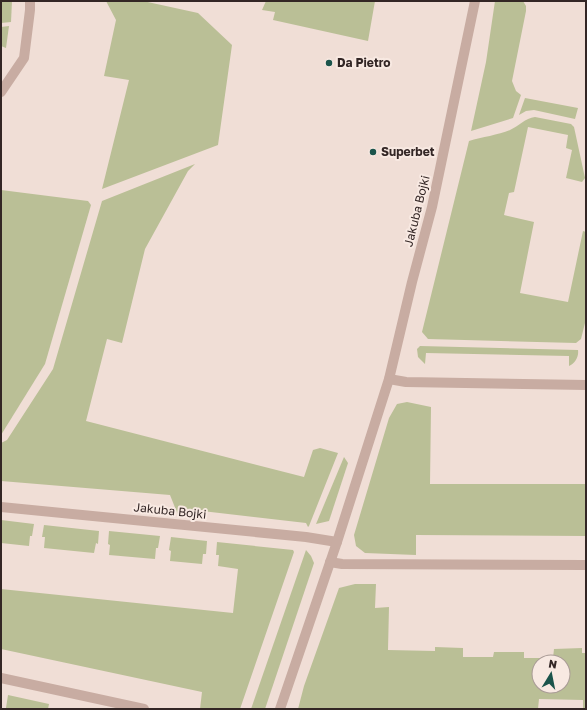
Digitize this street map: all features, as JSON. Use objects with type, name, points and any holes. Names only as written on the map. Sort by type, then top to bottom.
[{"type":"street","points":[[1,92],[24,58],[30,1]]},
{"type":"street","name":"Jakuba Bojki","points":[[280,709],[337,542],[389,379],[412,282],[432,207],[476,1]]},
{"type":"street","points":[[389,379],[406,382],[586,385]]},
{"type":"street","name":"Jakuba Bojki","points":[[1,507],[306,537],[337,542]]},
{"type":"street","points":[[330,562],[342,564],[586,566]]},
{"type":"street","points":[[1,678],[144,709]]},
{"type":"green space","points":[[1,1],[12,1],[11,22],[1,23]]},
{"type":"green space","points":[[106,1],[143,1],[198,13],[232,45],[218,145],[102,189],[129,80],[104,76],[116,20]]},
{"type":"green space","points":[[266,1],[375,1],[368,41],[273,20],[275,12],[262,10]]},
{"type":"green space","points":[[495,1],[523,1],[526,6],[512,81],[516,91],[521,95],[513,118],[471,131],[486,62]]},
{"type":"green space","points":[[9,26],[6,48],[1,46],[1,27]]},
{"type":"green space","points":[[525,98],[578,108],[575,119],[534,110],[526,111],[519,115]]},
{"type":"green space","points":[[535,117],[571,124],[574,127],[585,178],[582,182],[566,178],[572,150],[566,148],[568,135],[528,127],[514,192],[509,193],[504,215],[534,222],[520,293],[568,302],[583,231],[586,232],[586,319],[581,339],[576,343],[428,339],[422,332],[469,141],[505,132],[528,119]]},
{"type":"green space","points":[[195,164],[188,171],[145,249],[122,343],[107,339],[86,421],[304,477],[313,450],[320,448],[338,453],[308,527],[306,523],[185,509],[184,515],[178,515],[170,495],[1,481],[1,443],[7,440],[53,369],[102,201]]},
{"type":"green space","points":[[1,190],[88,201],[91,205],[45,364],[1,435]]},
{"type":"green space","points":[[420,346],[578,350],[578,355],[576,360],[569,366],[569,356],[426,353],[425,364],[418,357],[417,349]]},
{"type":"green space","points":[[407,402],[431,407],[430,484],[586,484],[586,536],[416,535],[416,555],[365,553],[356,546],[354,535],[389,418],[397,404]]},
{"type":"green space","points":[[344,457],[348,463],[329,521],[316,524]]},
{"type":"green space","points":[[1,520],[34,524],[32,536],[30,536],[29,546],[1,543]]},
{"type":"green space","points":[[44,525],[99,531],[98,544],[96,543],[94,553],[44,548],[45,537],[42,537]]},
{"type":"green space","points":[[109,531],[160,536],[158,548],[156,548],[155,559],[109,555]]},
{"type":"green space","points":[[171,537],[207,541],[206,554],[203,554],[202,564],[170,561],[171,551],[169,550]]},
{"type":"green space","points":[[217,542],[293,550],[294,552],[240,709],[200,709],[202,692],[1,649],[1,589],[233,613],[238,569],[218,566],[219,555],[216,555]]},
{"type":"green space","points":[[306,550],[314,563],[265,709],[251,709]]},
{"type":"green space","points":[[355,584],[376,584],[375,608],[389,607],[388,650],[435,651],[435,647],[463,648],[463,657],[493,657],[494,652],[524,652],[524,658],[531,658],[531,694],[571,694],[571,654],[553,654],[554,649],[582,648],[582,653],[586,653],[586,709],[583,709],[583,700],[539,699],[538,709],[298,709],[304,686],[339,588]]},
{"type":"green space","points":[[8,695],[49,704],[48,709],[8,709],[6,708]]},
{"type":"place","name":"Da Pietro","points":[[329,63]]},
{"type":"place","name":"Superbet","points":[[373,152]]}]
